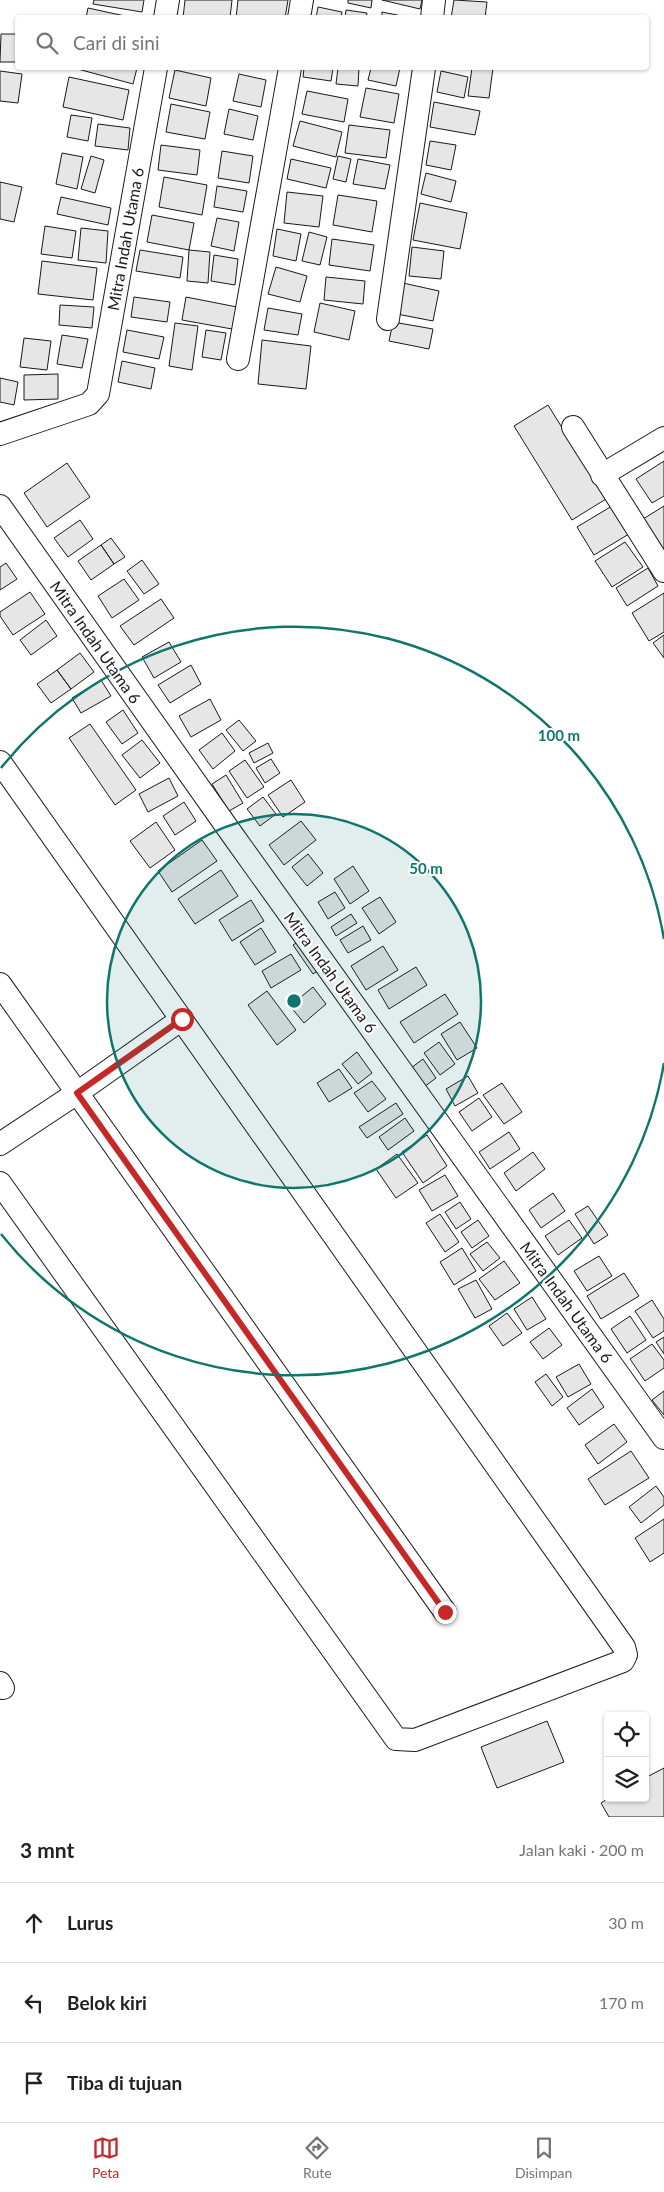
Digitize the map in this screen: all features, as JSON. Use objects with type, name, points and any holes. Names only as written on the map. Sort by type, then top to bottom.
[{"type":"street","points":[[166,15],[168,0]]},
{"type":"street","points":[[300,15],[302,0]]},
{"type":"street","points":[[432,15],[434,0]]},
{"type":"street","name":"Mitra Indah Utama 6","points":[[0,434],[88,404],[98,394],[156,70]]},
{"type":"street","points":[[238,359],[290,70]]},
{"type":"street","points":[[388,319],[424,70]]},
{"type":"street","points":[[573,426],[602,475],[663,568]]},
{"type":"street","points":[[602,475],[664,438]]},
{"type":"street","name":"Mitra Indah Utama 6","points":[[0,506],[664,1438]]},
{"type":"street","points":[[0,762],[624,1647],[626,1655],[623,1660],[416,1740],[396,1739],[0,1184]]},
{"type":"street","points":[[0,984],[445,1612]]},
{"type":"street","points":[[0,1144],[77,1093],[182,1019]]},
{"type":"building","points":[[94,0],[144,0],[142,12],[93,4]]},
{"type":"building","points":[[185,0],[232,0],[230,15],[183,15]]},
{"type":"building","points":[[238,0],[288,0],[286,15],[236,15]]},
{"type":"building","points":[[348,0],[372,0],[371,8],[348,3]]},
{"type":"building","points":[[382,0],[422,0],[420,9]]},
{"type":"building","points":[[454,0],[487,2],[485,15],[452,15]]},
{"type":"building","points":[[318,7],[342,12],[342,15],[317,15]]},
{"type":"building","points":[[88,8],[120,15],[87,15]]},
{"type":"building","points":[[346,10],[367,13],[367,15],[345,15]]},
{"type":"building","points":[[382,12],[397,15],[382,15]]},
{"type":"building","points":[[1,34],[15,34],[15,62],[0,62]]},
{"type":"building","points":[[81,70],[136,70],[133,84]]},
{"type":"building","points":[[175,70],[211,78],[206,106],[169,98]]},
{"type":"building","points":[[304,70],[333,70],[331,81],[303,77]]},
{"type":"building","points":[[338,70],[359,70],[358,86],[336,84]]},
{"type":"building","points":[[370,70],[400,70],[396,86],[368,80]]},
{"type":"building","points":[[472,70],[493,70],[489,98],[468,96]]},
{"type":"building","points":[[0,71],[22,74],[18,103],[0,101]]},
{"type":"building","points":[[441,71],[468,77],[464,98],[437,92]]},
{"type":"building","points":[[239,74],[266,80],[261,107],[233,101]]},
{"type":"building","points":[[69,77],[129,90],[123,120],[63,107]]},
{"type":"building","points":[[366,88],[399,94],[394,123],[360,117]]},
{"type":"building","points":[[307,91],[348,99],[344,122],[302,114]]},
{"type":"building","points":[[434,102],[480,111],[475,135],[430,127]]},
{"type":"building","points":[[171,104],[210,112],[205,139],[166,132]]},
{"type":"building","points":[[229,109],[258,116],[253,140],[224,134]]},
{"type":"building","points":[[71,115],[92,118],[88,141],[67,137]]},
{"type":"building","points":[[300,121],[342,132],[336,157],[293,146]]},
{"type":"building","points":[[98,124],[130,128],[128,150],[95,146]]},
{"type":"building","points":[[349,125],[390,130],[386,158],[345,153]]},
{"type":"building","points":[[430,141],[456,145],[451,170],[426,165]]},
{"type":"building","points":[[161,145],[200,150],[197,175],[158,170]]},
{"type":"building","points":[[222,151],[253,156],[249,183],[218,178]]},
{"type":"building","points":[[62,153],[83,157],[77,189],[56,184]]},
{"type":"building","points":[[91,156],[104,160],[95,193],[81,189]]},
{"type":"building","points":[[338,156],[351,159],[346,182],[333,179]]},
{"type":"building","points":[[291,159],[331,168],[326,188],[287,179]]},
{"type":"building","points":[[358,159],[390,165],[385,189],[353,184]]},
{"type":"building","points":[[426,173],[456,181],[451,202],[421,194]]},
{"type":"building","points":[[164,177],[207,185],[202,215],[159,207]]},
{"type":"building","points":[[0,182],[22,187],[14,222],[0,219]]},
{"type":"building","points":[[217,186],[247,191],[243,212],[214,207]]},
{"type":"building","points":[[287,192],[323,196],[319,227],[284,223]]},
{"type":"building","points":[[338,195],[377,201],[372,232],[333,225]]},
{"type":"building","points":[[61,197],[111,208],[108,225],[57,214]]},
{"type":"building","points":[[420,203],[467,213],[460,249],[413,240]]},
{"type":"building","points":[[152,215],[194,223],[189,250],[147,242]]},
{"type":"building","points":[[217,218],[239,222],[234,251],[211,246]]},
{"type":"building","points":[[45,226],[76,231],[72,258],[41,254]]},
{"type":"building","points":[[81,228],[108,231],[106,263],[78,260]]},
{"type":"building","points":[[277,229],[301,234],[296,261],[273,256]]},
{"type":"building","points":[[309,232],[327,237],[320,265],[302,261]]},
{"type":"building","points":[[332,239],[374,245],[370,271],[329,265]]},
{"type":"building","points":[[412,247],[444,251],[441,279],[409,276]]},
{"type":"building","points":[[140,250],[183,257],[180,278],[136,271]]},
{"type":"building","points":[[189,250],[210,252],[208,283],[187,281]]},
{"type":"building","points":[[214,255],[238,259],[235,285],[211,281]]},
{"type":"building","points":[[42,261],[97,268],[93,300],[38,294]]},
{"type":"building","points":[[276,267],[307,276],[300,302],[268,294]]},
{"type":"building","points":[[326,277],[365,281],[363,304],[324,300]]},
{"type":"building","points":[[403,283],[439,291],[433,321],[397,314]]},
{"type":"building","points":[[134,297],[170,302],[167,322],[131,317]]},
{"type":"building","points":[[186,297],[237,307],[232,329],[182,320]]},
{"type":"building","points":[[320,303],[355,311],[349,340],[314,332]]},
{"type":"building","points":[[60,305],[94,307],[92,328],[59,325]]},
{"type":"building","points":[[268,308],[302,314],[298,335],[264,330]]},
{"type":"building","points":[[393,322],[433,329],[429,349],[389,341]]},
{"type":"building","points":[[175,323],[198,326],[192,370],[169,366]]},
{"type":"building","points":[[127,330],[164,337],[159,359],[123,352]]},
{"type":"building","points":[[206,330],[226,333],[221,360],[202,357]]},
{"type":"building","points":[[62,335],[88,339],[82,368],[57,364]]},
{"type":"building","points":[[24,338],[51,341],[47,370],[20,367]]},
{"type":"building","points":[[262,340],[311,346],[306,389],[258,384]]},
{"type":"building","points":[[122,361],[155,368],[151,389],[118,382]]},
{"type":"building","points":[[58,374],[58,399],[24,400],[24,375]]},
{"type":"building","points":[[0,378],[18,382],[14,405],[0,402]]},
{"type":"building","points":[[548,405],[606,499],[572,520],[514,426]]},
{"type":"building","points":[[664,461],[664,496],[652,503],[636,479]]},
{"type":"building","points":[[67,463],[90,497],[47,527],[24,493]]},
{"type":"building","points":[[612,506],[629,534],[594,555],[577,527]]},
{"type":"building","points":[[664,506],[664,552],[643,519]]},
{"type":"building","points":[[80,520],[93,539],[68,557],[54,538]]},
{"type":"building","points":[[111,538],[125,557],[114,564],[101,545]]},
{"type":"building","points":[[625,542],[643,567],[612,587],[595,561]]},
{"type":"building","points":[[101,545],[114,564],[91,580],[78,561]]},
{"type":"building","points":[[142,560],[159,584],[144,594],[127,571]]},
{"type":"building","points":[[6,563],[17,579],[0,590],[0,567]]},
{"type":"building","points":[[648,568],[658,586],[627,606],[616,588]]},
{"type":"building","points":[[124,579],[139,600],[112,618],[98,596]]},
{"type":"building","points":[[30,592],[45,614],[13,635],[0,616],[0,612]]},
{"type":"building","points":[[664,593],[664,632],[649,641],[632,613]]},
{"type":"building","points":[[161,599],[174,618],[134,645],[120,626]]},
{"type":"building","points":[[46,620],[57,636],[31,655],[20,640]]},
{"type":"building","points":[[664,635],[664,658],[653,643]]},
{"type":"building","points":[[169,642],[181,662],[154,678],[142,657]]},
{"type":"building","points":[[80,653],[94,672],[71,689],[57,670]]},
{"type":"building","points":[[191,665],[201,684],[170,703],[158,685]]},
{"type":"building","points":[[57,670],[71,689],[51,703],[37,684]]},
{"type":"building","points":[[101,680],[111,696],[81,713],[72,698]]},
{"type":"building","points":[[210,699],[221,720],[191,737],[179,716]]},
{"type":"building","points":[[123,710],[138,733],[122,744],[106,722]]},
{"type":"building","points":[[239,720],[256,741],[243,751],[226,730]]},
{"type":"building","points":[[90,724],[136,790],[115,805],[69,738]]},
{"type":"building","points":[[222,733],[235,751],[213,769],[199,750]]},
{"type":"building","points":[[142,740],[160,763],[140,778],[122,755]]},
{"type":"building","points":[[268,743],[273,753],[254,763],[249,753]]},
{"type":"building","points":[[271,759],[280,773],[265,783],[256,768]]},
{"type":"building","points":[[245,760],[264,787],[247,798],[229,771]]},
{"type":"building","points":[[226,775],[243,803],[229,811],[212,784]]},
{"type":"building","points":[[169,778],[178,796],[148,812],[139,794]]},
{"type":"building","points":[[291,780],[305,802],[283,817],[268,795]]},
{"type":"building","points":[[263,797],[276,814],[260,826],[247,809]]},
{"type":"building","points":[[184,802],[196,821],[175,835],[163,816]]},
{"type":"building","points":[[301,821],[316,840],[284,865],[269,845]]},
{"type":"building","points":[[156,822],[175,850],[150,868],[130,841]]},
{"type":"building","points":[[202,840],[217,861],[172,892],[158,871]]},
{"type":"building","points":[[308,854],[323,873],[307,886],[292,867]]},
{"type":"building","points":[[353,866],[369,891],[350,904],[334,879]]},
{"type":"building","points":[[221,870],[238,896],[195,924],[178,899]]},
{"type":"building","points":[[335,892],[345,908],[328,919],[318,902]]},
{"type":"building","points":[[380,897],[396,922],[379,934],[362,908]]},
{"type":"building","points":[[251,900],[264,921],[232,941],[219,920]]},
{"type":"building","points":[[351,914],[357,923],[336,936],[331,927]]},
{"type":"building","points":[[363,926],[371,940],[348,953],[340,940]]},
{"type":"building","points":[[261,928],[276,952],[255,965],[240,942]]},
{"type":"building","points":[[302,939],[322,968],[313,974],[293,945]]},
{"type":"building","points":[[383,946],[398,970],[366,990],[351,966]]},
{"type":"building","points":[[291,954],[301,970],[271,988],[262,971]]},
{"type":"building","points":[[416,967],[427,985],[389,1009],[378,990]]},
{"type":"building","points":[[313,987],[326,1004],[304,1023],[290,1006]]},
{"type":"building","points":[[267,991],[296,1030],[277,1045],[248,1005]]},
{"type":"building","points":[[445,994],[458,1014],[414,1043],[400,1022]]},
{"type":"building","points":[[460,1022],[477,1048],[457,1060],[441,1034]]},
{"type":"building","points":[[439,1042],[455,1064],[440,1075],[424,1053]]},
{"type":"building","points":[[357,1052],[372,1073],[358,1084],[342,1064]]},
{"type":"building","points":[[423,1059],[436,1078],[424,1087],[411,1068]]},
{"type":"building","points":[[339,1069],[352,1088],[329,1102],[317,1083]]},
{"type":"building","points":[[468,1076],[478,1093],[455,1106],[446,1089]]},
{"type":"building","points":[[372,1081],[386,1099],[368,1112],[354,1093]]},
{"type":"building","points":[[502,1083],[522,1112],[504,1124],[483,1095]]},
{"type":"building","points":[[479,1098],[492,1117],[472,1131],[459,1112]]},
{"type":"building","points":[[396,1103],[403,1114],[367,1138],[359,1127]]},
{"type":"building","points":[[405,1118],[414,1131],[388,1150],[379,1137]]},
{"type":"building","points":[[509,1132],[520,1149],[490,1169],[479,1152]]},
{"type":"building","points":[[427,1135],[447,1166],[423,1183],[402,1152]]},
{"type":"building","points":[[533,1152],[545,1169],[516,1191],[504,1173]]},
{"type":"building","points":[[397,1154],[418,1183],[396,1198],[376,1169]]},
{"type":"building","points":[[445,1175],[458,1196],[432,1211],[419,1190]]},
{"type":"building","points":[[553,1193],[565,1211],[541,1228],[529,1210]]},
{"type":"building","points":[[460,1202],[471,1219],[456,1229],[445,1212]]},
{"type":"building","points":[[588,1206],[608,1235],[594,1244],[575,1214]]},
{"type":"building","points":[[440,1214],[459,1242],[445,1252],[426,1223]]},
{"type":"building","points":[[478,1220],[489,1236],[472,1248],[461,1232]]},
{"type":"building","points":[[569,1220],[582,1238],[558,1255],[545,1236]]},
{"type":"building","points":[[487,1242],[500,1258],[483,1271],[470,1254]]},
{"type":"building","points":[[462,1248],[476,1271],[454,1285],[440,1262]]},
{"type":"building","points":[[599,1256],[612,1276],[587,1291],[574,1271]]},
{"type":"building","points":[[504,1261],[520,1283],[495,1300],[479,1279]]},
{"type":"building","points":[[624,1273],[639,1296],[601,1319],[587,1296]]},
{"type":"building","points":[[476,1280],[492,1309],[475,1318],[458,1289]]},
{"type":"building","points":[[532,1297],[546,1319],[527,1330],[514,1309]]},
{"type":"building","points":[[652,1300],[664,1319],[664,1331],[653,1338],[635,1311]]},
{"type":"building","points":[[507,1313],[522,1333],[503,1346],[489,1326]]},
{"type":"building","points":[[630,1316],[646,1340],[627,1353],[611,1329]]},
{"type":"building","points":[[549,1328],[562,1345],[543,1359],[530,1342]]},
{"type":"building","points":[[664,1337],[664,1354],[656,1342]]},
{"type":"building","points":[[652,1344],[664,1360],[664,1368],[645,1381],[630,1359]]},
{"type":"building","points":[[579,1364],[591,1384],[568,1397],[556,1377]]},
{"type":"building","points":[[546,1374],[563,1397],[552,1406],[535,1382]]},
{"type":"building","points":[[592,1389],[604,1407],[579,1425],[567,1408]]},
{"type":"building","points":[[664,1391],[664,1415],[652,1400]]},
{"type":"building","points":[[614,1424],[627,1442],[598,1464],[585,1445]]},
{"type":"building","points":[[631,1451],[649,1478],[605,1505],[588,1479]]},
{"type":"building","points":[[656,1486],[664,1497],[664,1505],[641,1523],[629,1507]]},
{"type":"building","points":[[664,1519],[664,1553],[650,1562],[635,1538]]},
{"type":"building","points":[[547,1721],[564,1762],[497,1788],[481,1747]]},
{"type":"building","points":[[664,1768],[664,1817],[609,1817],[601,1803],[604,1801],[649,1802],[649,1776]]},
{"type":"route","points":[[182,1019],[77,1093],[445,1612]]}]
